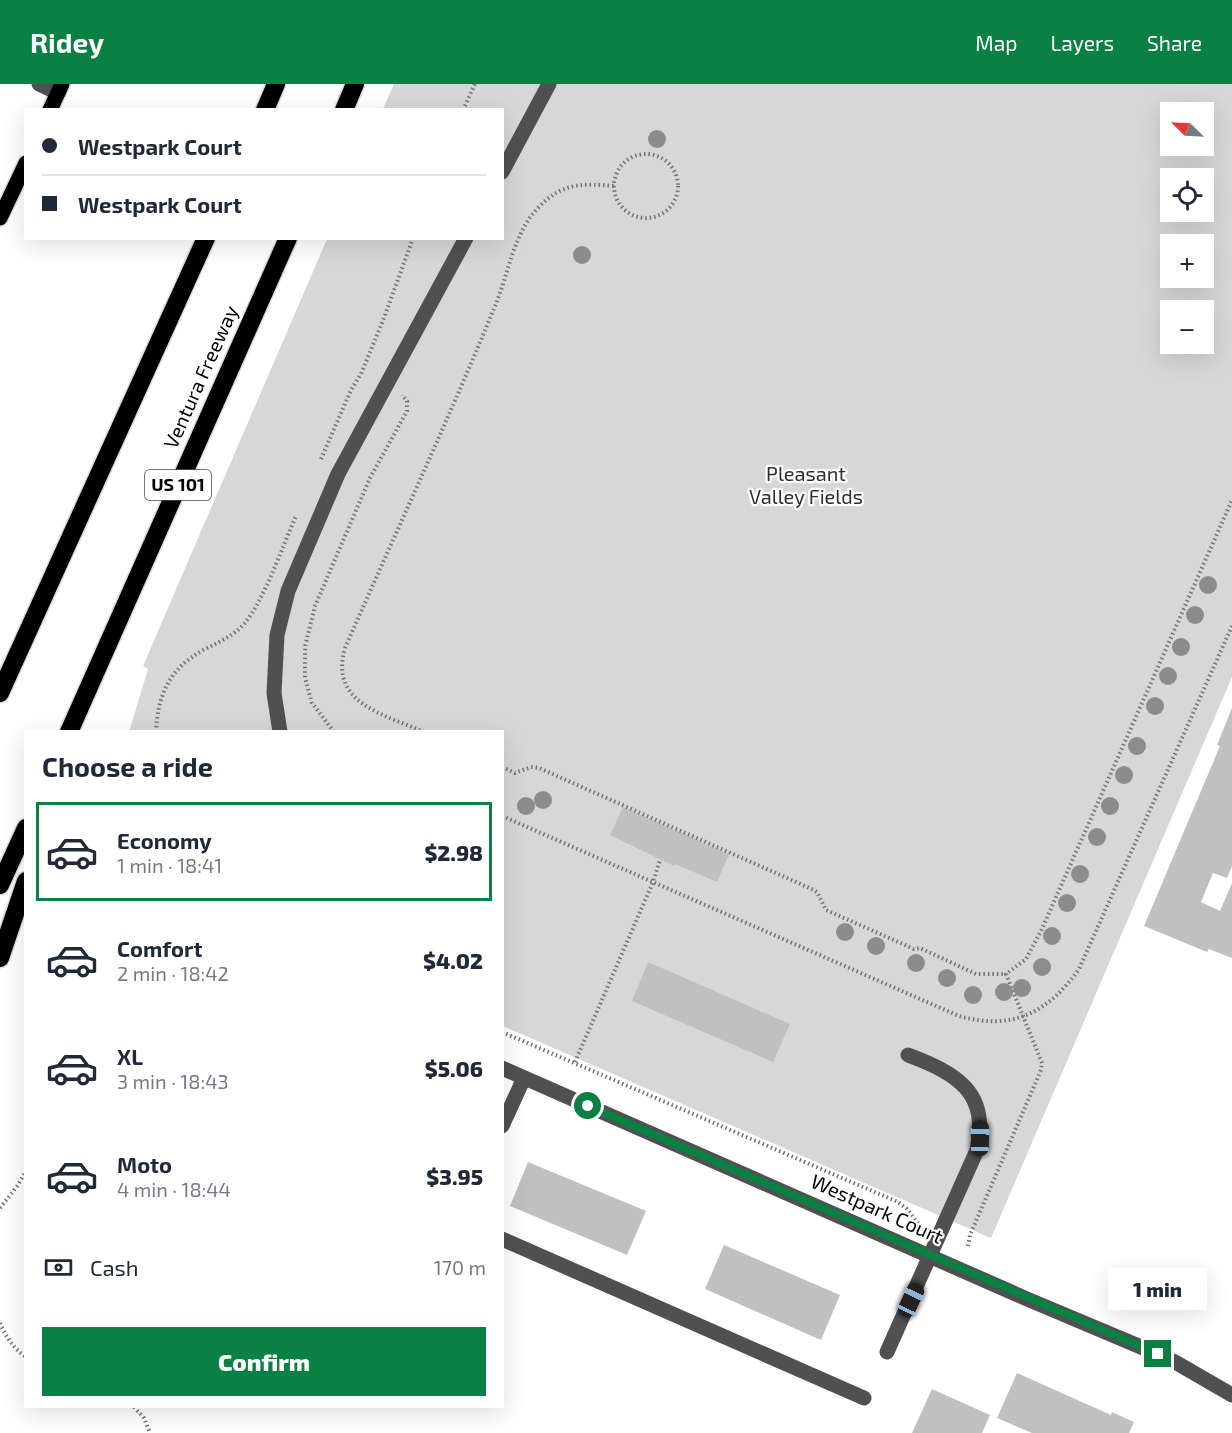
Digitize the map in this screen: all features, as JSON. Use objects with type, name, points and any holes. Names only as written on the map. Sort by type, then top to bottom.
[{"type":"highway","points":[[266,108],[276,84]]},
{"type":"highway","points":[[345,108],[355,84]]},
{"type":"highway","points":[[0,693],[205,240]]},
{"type":"highway","name":"Ventura Freeway","points":[[70,730],[287,240]]},
{"type":"highway","points":[[76,730],[93,678]]},
{"type":"highway","points":[[0,885],[24,832]]},
{"type":"highway","points":[[0,958],[24,887]]},
{"type":"main road","points":[[51,108],[60,88]]},
{"type":"main road","points":[[0,218],[24,167]]},
{"type":"street","points":[[39,84],[60,88]]},
{"type":"street","points":[[504,168],[549,84]]},
{"type":"street","points":[[279,730],[274,693],[277,635],[288,591],[338,474],[465,240]]},
{"type":"street","points":[[887,1352],[977,1150],[980,1123],[976,1105],[962,1084],[944,1070],[908,1055]]},
{"type":"street","name":"Westpark Court","points":[[504,1069],[1175,1362],[1232,1395]]},
{"type":"street","points":[[504,1122],[524,1078]]},
{"type":"street","points":[[504,1240],[864,1398]]},
{"type":"path","points":[[465,108],[475,84]]},
{"type":"path","points":[[650,154],[662,158],[671,166],[676,177],[677,189],[668,209],[647,218],[636,216],[622,207],[616,197],[614,186],[616,174],[628,160],[638,155],[650,154]]},
{"type":"path","points":[[420,730],[360,703],[350,693],[344,684],[342,674],[341,661],[345,648],[496,304],[520,233],[529,217],[551,196],[568,186],[585,184],[614,186]]},
{"type":"path","points":[[318,466],[351,390],[365,364],[412,240]]},
{"type":"path","points":[[332,730],[312,703],[304,678],[305,647],[315,606],[370,478],[407,411],[407,401],[402,395]]},
{"type":"path","points":[[504,768],[514,773],[531,767],[539,768],[814,890],[826,910],[914,949],[920,948],[976,974],[1006,974],[1026,958],[1041,931],[1232,500]]},
{"type":"path","points":[[156,730],[157,715],[166,685],[186,661],[230,637],[243,625],[255,608],[298,510]]},
{"type":"path","points":[[504,817],[959,1016],[978,1022],[995,1023],[1023,1017],[1056,998],[1079,969],[1232,626]]},
{"type":"path","points":[[575,1062],[653,882],[660,860]]},
{"type":"path","points":[[968,1246],[970,1235],[1042,1063],[1006,974]]},
{"type":"path","points":[[504,1033],[898,1202],[907,1209],[919,1225]]},
{"type":"path","points":[[0,1208],[24,1174]]},
{"type":"path","points":[[0,1323],[7,1338],[24,1356]]},
{"type":"path","points":[[135,1408],[144,1418],[150,1433]]},
{"type":"green space","name":"Pleasant Valley Fields","points":[[394,84],[1232,84],[1232,677],[991,1238],[504,1026],[504,730],[130,730],[148,669],[143,666],[327,240],[504,240],[504,108],[383,108]]},
{"type":"building","points":[[1232,708],[1232,866],[1227,878],[1213,873],[1201,902],[1220,911],[1232,883],[1232,958],[1209,949],[1207,952],[1144,926],[1220,746],[1217,745]]},
{"type":"building","points":[[623,807],[729,854],[717,882],[675,864],[674,866],[610,835]]},
{"type":"building","points":[[648,962],[790,1024],[773,1062],[632,1001]]},
{"type":"building","points":[[528,1162],[646,1211],[627,1255],[510,1206]]},
{"type":"building","points":[[724,1245],[840,1295],[821,1340],[705,1289]]},
{"type":"building","points":[[1017,1373],[1111,1415],[1112,1412],[1134,1422],[1129,1433],[1032,1433],[997,1418]]},
{"type":"building","points":[[932,1389],[990,1415],[982,1433],[912,1433]]},
{"type":"route","points":[[588,1106],[1027,1299],[1158,1354]]}]
